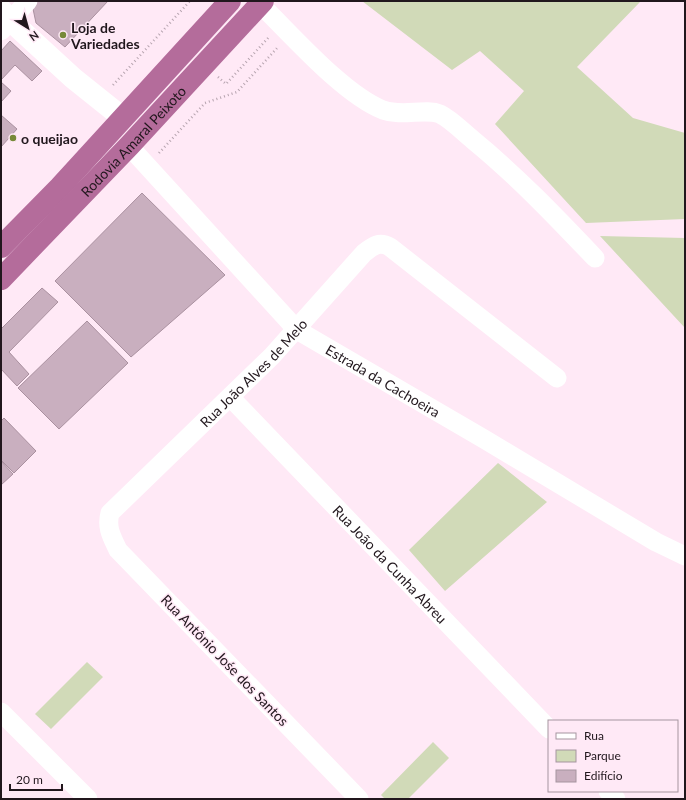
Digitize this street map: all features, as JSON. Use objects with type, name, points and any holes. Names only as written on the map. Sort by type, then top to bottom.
[{"type":"highway","name":"Rodovia Amaral Peixoto","points":[[1,247],[60,187],[230,1]]},
{"type":"highway","name":"Rodovia Amaral Peixoto","points":[[1,279],[129,146],[261,2]]},
{"type":"street","points":[[28,1],[4,21],[123,118]]},
{"type":"street","points":[[261,2],[333,75],[366,101],[396,114],[439,114],[449,120],[482,147],[553,214],[595,258]]},
{"type":"street","name":"Estrada da Cachoeira","points":[[129,146],[297,330],[484,439],[656,542],[685,556]]},
{"type":"street","name":"Rua João Alves de Melo","points":[[110,513],[230,398],[297,330],[364,253],[374,245],[383,244],[396,252],[557,378]]},
{"type":"street","name":"Rua João da Cunha Abreu","points":[[230,398],[548,728]]},
{"type":"street","name":"Rua Antônio Jośe dos Santos","points":[[110,513],[108,521],[109,532],[118,550],[359,799]]},
{"type":"street","points":[[1,712],[88,799]]},
{"type":"path","points":[[87,89],[107,91],[190,1]]},
{"type":"path","points":[[226,84],[270,36]]},
{"type":"path","points":[[147,167],[205,103],[237,92],[280,45]]},
{"type":"green space","points":[[362,1],[641,1],[577,67],[633,118],[685,133],[685,219],[586,223],[495,124],[524,91],[480,51],[452,70]]},
{"type":"green space","points":[[600,236],[685,238],[685,328]]},
{"type":"green space","points":[[498,463],[547,502],[445,591],[409,550]]},
{"type":"green space","points":[[87,662],[103,677],[51,729],[35,714]]},
{"type":"green space","points":[[433,742],[449,758],[408,799],[385,799],[381,795]]},
{"type":"building","name":"Loja de Variedades","points":[[35,1],[108,1],[65,47],[36,23],[32,4]]},
{"type":"building","points":[[10,41],[42,71],[32,81],[15,65],[1,80],[1,51]]},
{"type":"building","points":[[1,82],[11,91],[1,102]]},
{"type":"building","points":[[1,115],[17,129],[1,147]]},
{"type":"building","points":[[142,193],[225,275],[131,357],[55,281]]},
{"type":"building","points":[[42,288],[58,302],[9,352],[29,374],[17,386],[1,369],[1,329]]},
{"type":"building","points":[[87,321],[128,363],[59,429],[18,388]]},
{"type":"building","points":[[4,418],[36,451],[14,473],[1,460],[1,421]]},
{"type":"building","points":[[1,461],[13,474],[1,485]]},
{"type":"place","name":"Loja de Variedades","points":[[63,35]]},
{"type":"place","name":"o queijao","points":[[13,138]]}]
